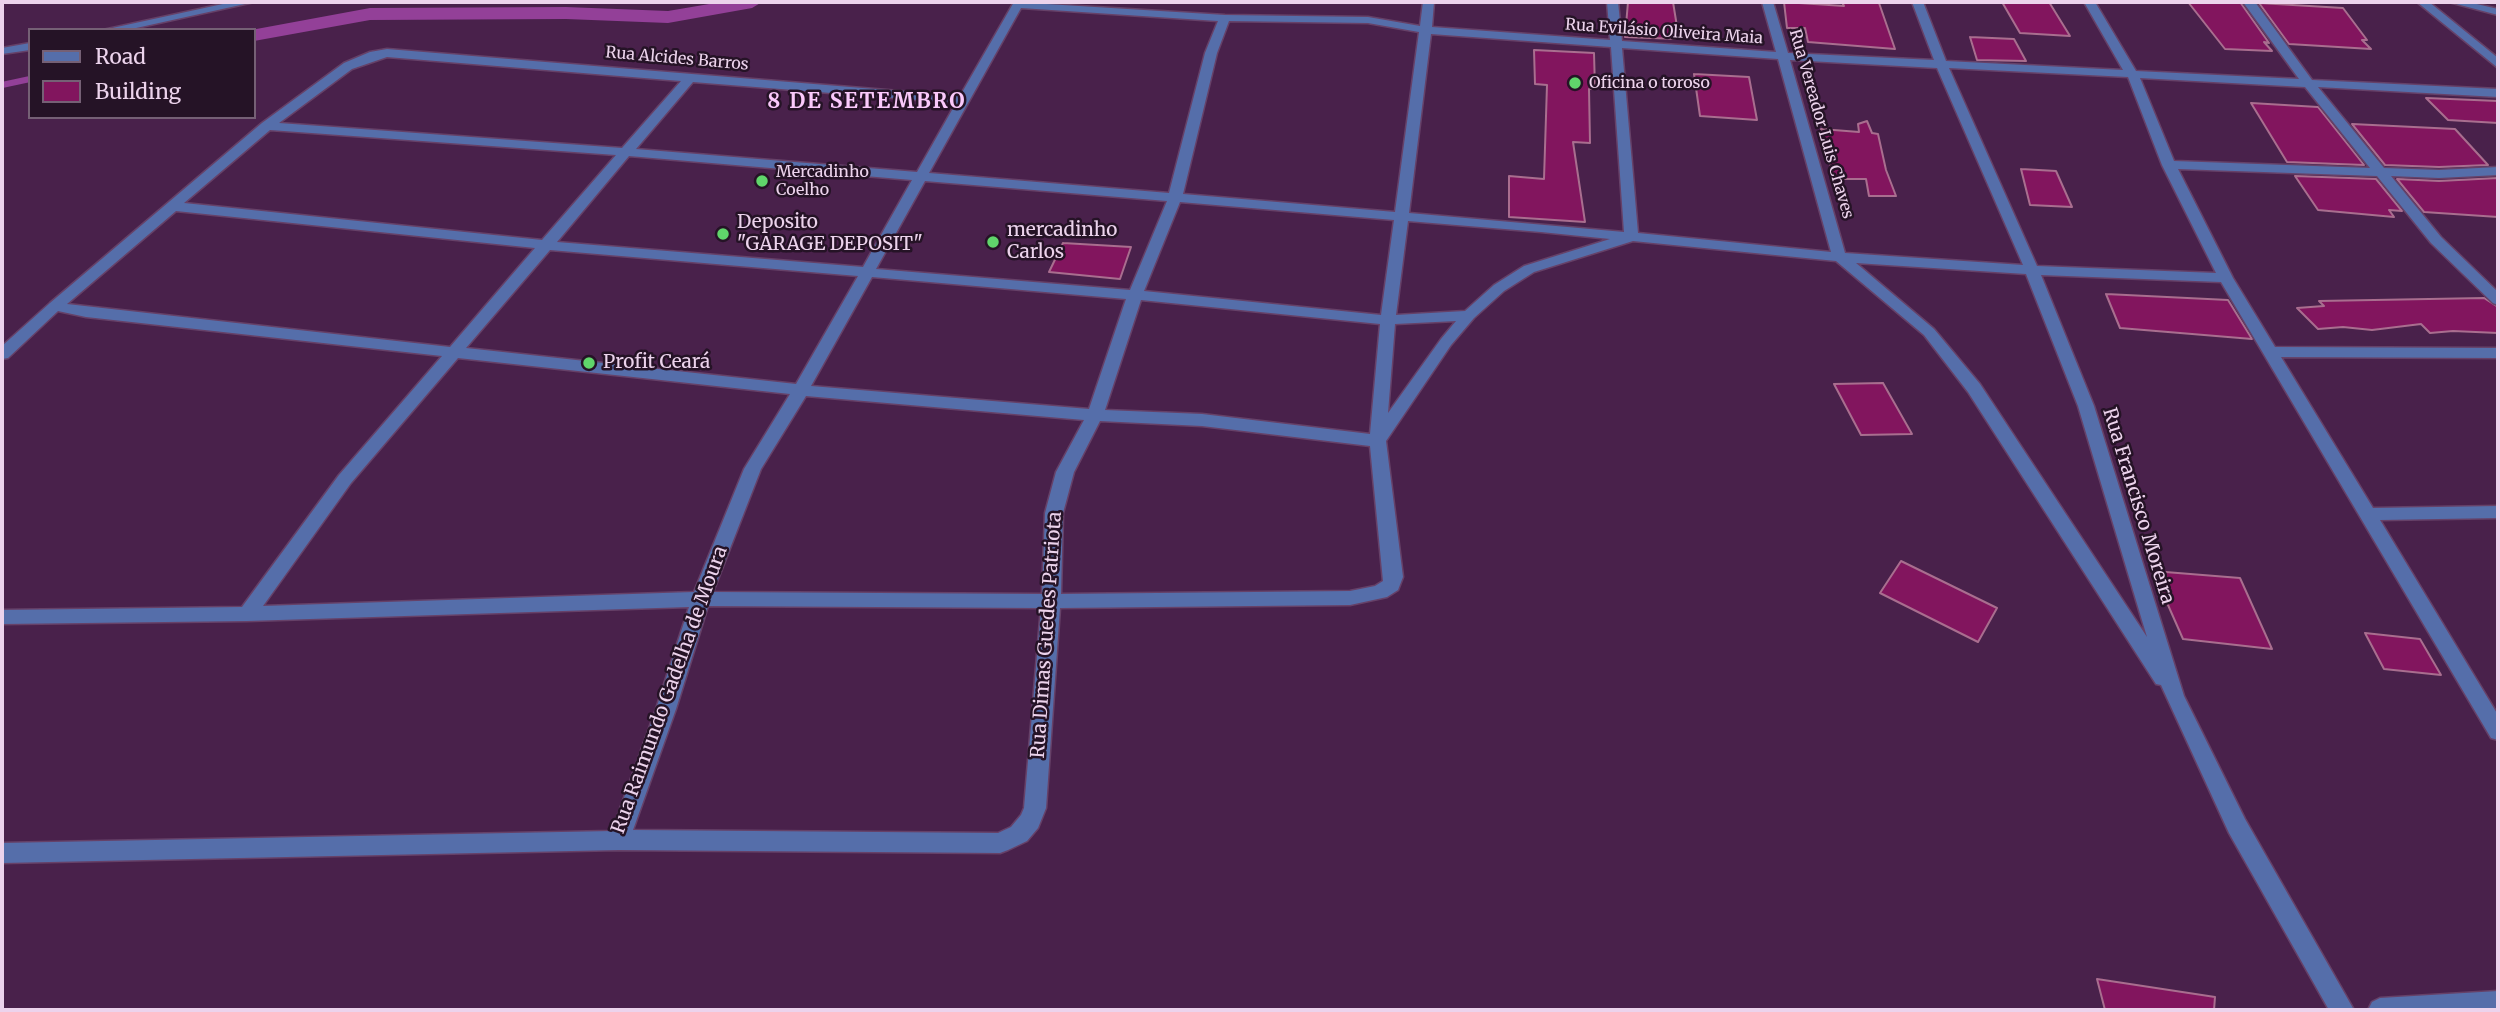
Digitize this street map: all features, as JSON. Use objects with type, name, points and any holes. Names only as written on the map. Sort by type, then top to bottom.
[{"type":"street","points":[[119,28],[248,2]]},
{"type":"street","points":[[2,617],[247,614],[701,599],[1051,601],[1350,598],[1381,592],[1391,585],[1394,577],[1378,441],[1388,320],[1429,2]]},
{"type":"street","points":[[1613,2],[1631,237]]},
{"type":"street","name":"Rua Vereador Luis Chaves","points":[[1768,2],[1839,256]]},
{"type":"street","name":"Rua Francisco Moreira","points":[[1918,2],[1942,66],[2032,270],[2086,406],[2174,696],[2237,826],[2342,1010]]},
{"type":"street","points":[[2090,2],[2133,76],[2169,165],[2226,278],[2497,727]]},
{"type":"street","points":[[2249,2],[2308,83],[2436,240],[2498,300]]},
{"type":"street","points":[[2422,2],[2498,64]]},
{"type":"street","points":[[2455,2],[2498,12]]},
{"type":"street","name":"Rua Evilásio Oliveira Maia","points":[[1019,3],[1225,18],[1368,20],[1425,30],[1942,66],[2498,93]]},
{"type":"street","name":"Rua Raimundo Gadelha de Moura","points":[[2,853],[619,840],[666,709],[701,599],[753,469],[802,390],[1019,3]]},
{"type":"street","name":"Rua Dimas Guedes Patriota","points":[[619,840],[1000,843],[1019,834],[1030,821],[1035,808],[1051,601],[1054,513],[1065,472],[1095,415],[1135,295],[1175,198],[1210,53],[1225,18]]},
{"type":"street","points":[[2,51],[28,46]]},
{"type":"street","name":"Rua Alcides Barros","points":[[267,126],[348,66],[387,53],[964,100]]},
{"type":"street","points":[[247,614],[345,479],[452,351],[691,76]]},
{"type":"street","points":[[2,354],[267,126],[626,152],[1839,256],[2032,270],[2226,278]]},
{"type":"street","points":[[2169,165],[2439,174],[2498,171]]},
{"type":"street","points":[[172,206],[545,245],[1135,295],[1388,320],[1469,315]]},
{"type":"street","points":[[1378,441],[1446,342],[1469,315],[1499,288],[1529,269],[1631,237]]},
{"type":"street","points":[[1839,256],[1929,332],[1974,388],[2174,696]]},
{"type":"street","points":[[55,306],[86,312],[802,390],[1095,415],[1202,420],[1378,441]]},
{"type":"street","points":[[2269,352],[2498,353]]},
{"type":"street","points":[[2369,514],[2498,512]]},
{"type":"street","points":[[2380,1010],[2490,1006]]},
{"type":"building","points":[[1628,2],[1673,2],[1679,39],[1625,37]]},
{"type":"building","points":[[1784,2],[1844,6],[1842,2],[1879,3],[1895,49],[1808,42],[1805,28],[1787,28]]},
{"type":"building","points":[[2002,2],[2049,2],[2070,36],[2020,33]]},
{"type":"building","points":[[2188,2],[2240,2],[2272,51],[2225,49]]},
{"type":"building","points":[[2259,3],[2343,8],[2367,40],[2362,40],[2371,49],[2289,44]]},
{"type":"building","points":[[1970,37],[2014,39],[2026,61],[1977,60]]},
{"type":"building","points":[[1534,50],[1594,53],[1595,89],[1589,89],[1590,143],[1573,142],[1585,222],[1509,217],[1509,176],[1544,179],[1547,85],[1535,84]]},
{"type":"building","points":[[1694,74],[1749,77],[1757,120],[1700,116]]},
{"type":"building","points":[[2426,98],[2498,101],[2498,123],[2448,120]]},
{"type":"building","points":[[2251,103],[2318,107],[2364,165],[2287,162]]},
{"type":"building","points":[[1867,121],[1872,133],[1878,134],[1886,170],[1896,196],[1869,196],[1866,179],[1834,179],[1821,129],[1859,132],[1858,124]]},
{"type":"building","points":[[2352,124],[2455,129],[2488,165],[2385,165]]},
{"type":"building","points":[[2021,169],[2056,171],[2072,207],[2030,205]]},
{"type":"building","points":[[2295,176],[2376,179],[2402,211],[2389,210],[2394,217],[2318,210]]},
{"type":"building","points":[[2498,178],[2498,217],[2424,212],[2397,179],[2439,181]]},
{"type":"building","points":[[1063,243],[1131,247],[1120,279],[1049,272]]},
{"type":"building","points":[[2106,294],[2228,300],[2252,339],[2120,328]]},
{"type":"building","points":[[2484,298],[2498,307],[2498,333],[2430,333],[2421,324],[2372,330],[2343,327],[2318,329],[2297,308],[2324,306],[2319,301]]},
{"type":"building","points":[[1883,383],[1912,434],[1861,435],[1834,384]]},
{"type":"building","points":[[1901,561],[1997,608],[1978,642],[1880,593]]},
{"type":"building","points":[[2153,571],[2240,578],[2272,649],[2183,639]]},
{"type":"building","points":[[2365,633],[2420,639],[2441,675],[2384,669]]},
{"type":"building","points":[[2097,979],[2215,997],[2214,1010],[2105,1010]]},
{"type":"waterway","points":[[256,35],[370,14],[566,13],[668,17],[752,2]]},
{"type":"waterway","points":[[2,85],[28,79]]},
{"type":"place","name":"Oficina o toroso","points":[[1575,83]]},
{"type":"place","name":"Mercadinho Coelho","points":[[762,181]]},
{"type":"place","name":"Deposito \"GARAGE DEPOSIT\"","points":[[723,234]]},
{"type":"place","name":"mercadinho Carlos","points":[[993,242]]},
{"type":"place","name":"Profit Ceará","points":[[589,363]]},
{"type":"district","name":"8 DE SETEMBRO","points":[[867,102]]}]
